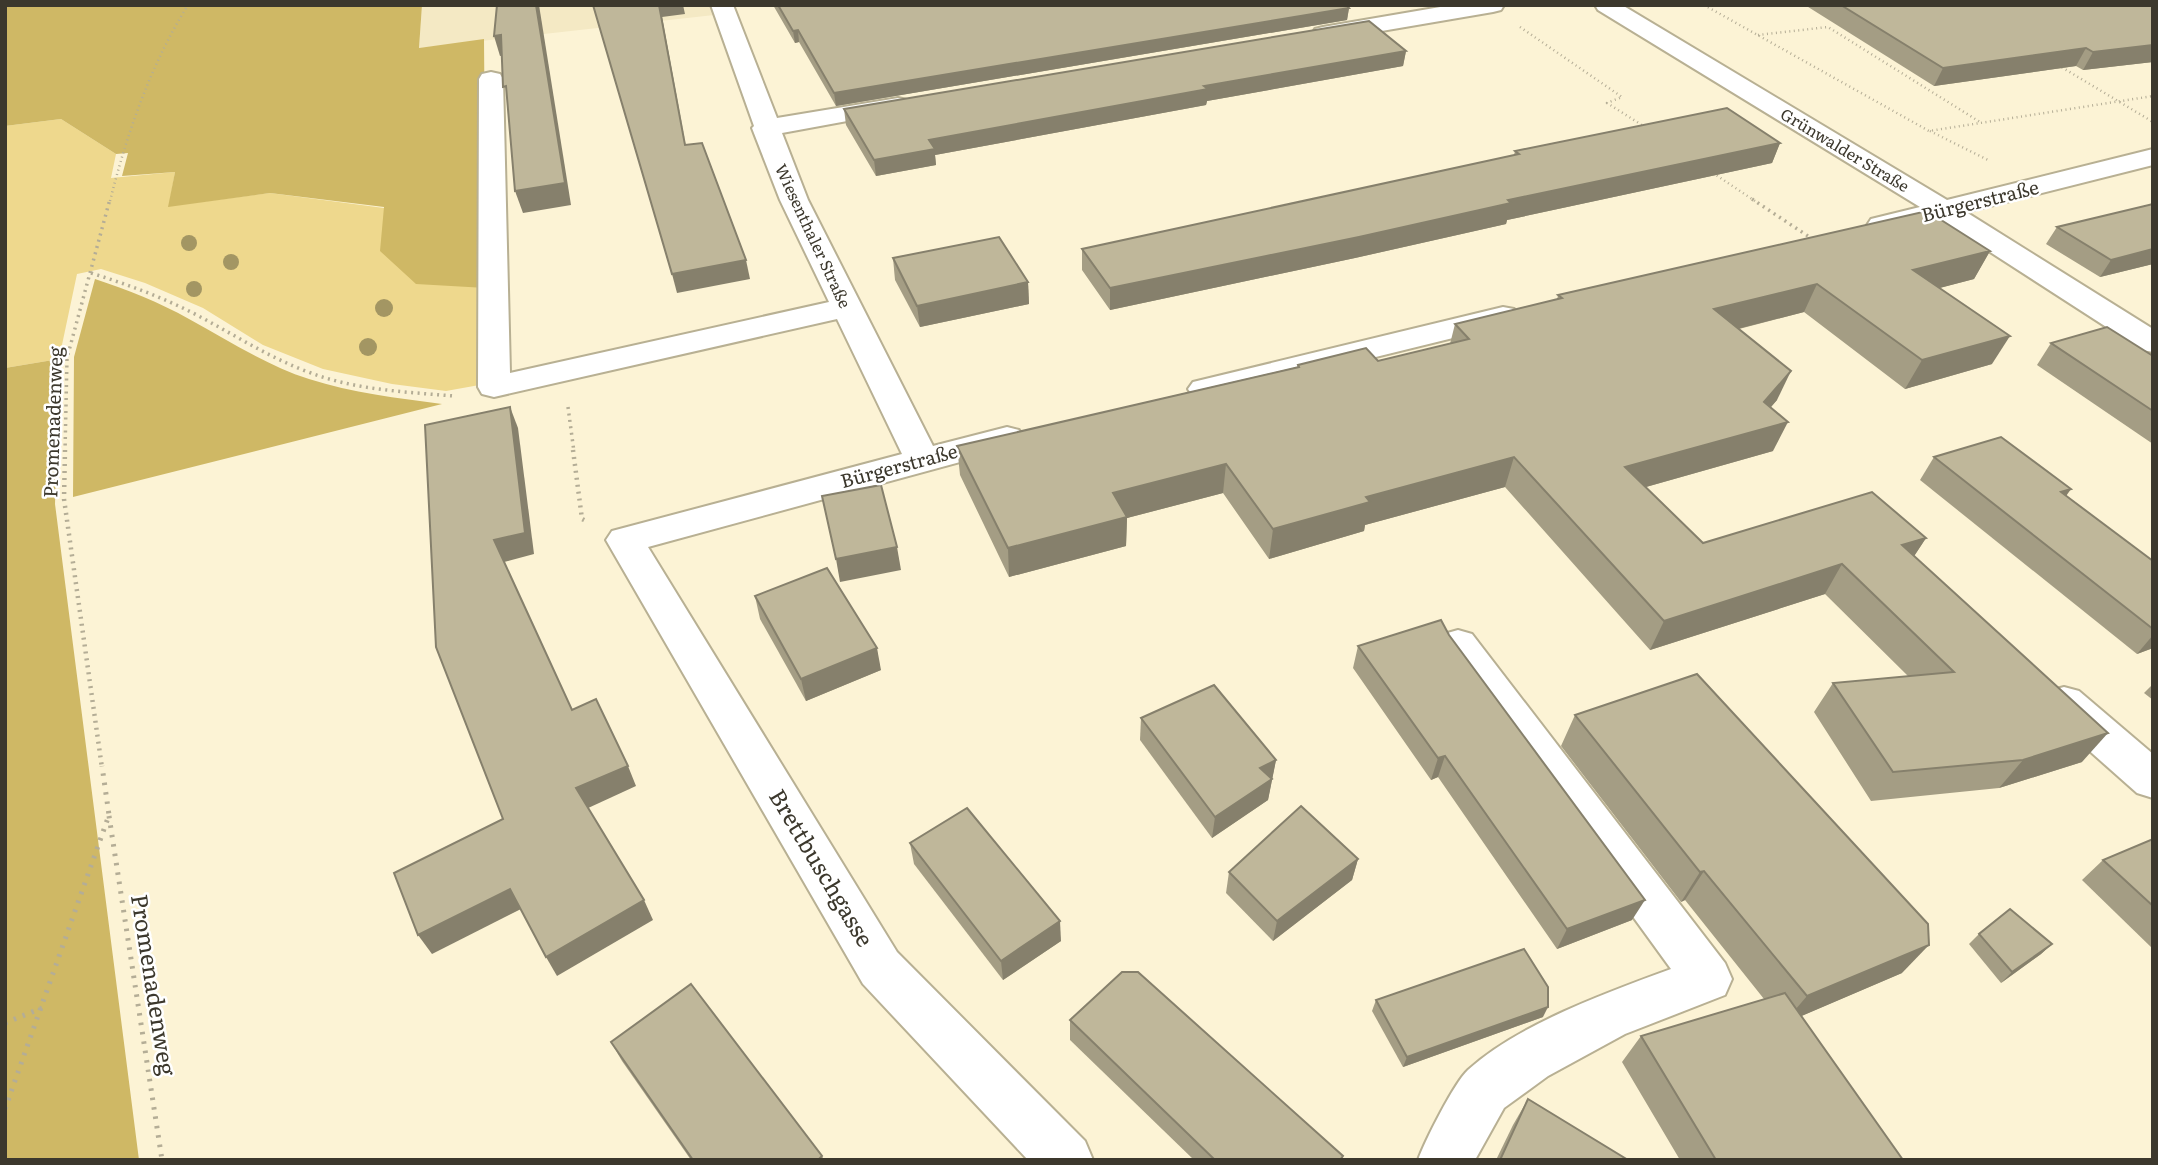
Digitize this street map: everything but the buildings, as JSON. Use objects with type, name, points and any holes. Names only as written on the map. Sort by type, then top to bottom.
[{"type":"street","name":"Wiesenthaler Straße","points":[[722,5],[765,128],[794,200],[922,459]]},
{"type":"street","name":"Grünwalder Straße","points":[[1606,5],[1944,210],[2153,343]]},
{"type":"street","points":[[1300,38],[1491,6]]},
{"type":"street","points":[[491,79],[494,387],[846,309]]},
{"type":"street","points":[[765,128],[916,102]]},
{"type":"street","name":"Bürgerstraße","points":[[1815,240],[2153,157]]},
{"type":"street","points":[[1177,396],[1525,311]]},
{"type":"street","name":"Bürgerstraße","points":[[625,540],[1029,432]]},
{"type":"street","name":"Brettbuschgasse","points":[[625,540],[880,968],[1066,1160]]},
{"type":"street","points":[[1444,1160],[1485,1090],[1530,1058],[1607,1017],[1707,979],[1458,645]]},
{"type":"street","points":[[2040,682],[2153,780]]},
{"type":"path","name":"Promenadenweg","points":[[162,1160],[64,499],[67,358],[122,154],[168,37],[188,5]]},
{"type":"path","points":[[1704,5],[1929,131],[2040,186]]},
{"type":"path","points":[[1491,6],[1622,97],[1608,103],[1654,133]]},
{"type":"path","points":[[1757,35],[1828,27],[1980,122]]},
{"type":"path","points":[[2058,64],[2153,122]]},
{"type":"path","points":[[1929,131],[2153,96]]},
{"type":"path","points":[[1711,171],[1815,240]]},
{"type":"path","points":[[91,273],[137,287],[193,313],[254,349],[313,374],[387,391],[448,397],[494,387]]},
{"type":"path","points":[[564,372],[582,519],[625,540]]},
{"type":"path","name":"Promenadenweg","points":[[5,1109],[109,815]]},
{"type":"path","points":[[5,1023],[42,1008]]},
{"type":"shaded area","points":[[5,5],[422,5],[419,48],[484,39],[486,288],[416,284],[380,251],[384,207],[270,193],[168,207],[175,172],[122,176],[128,153],[116,154],[61,119],[5,126]]},
{"type":"shaded area","points":[[422,5],[712,5],[714,15],[419,48]]},
{"type":"shaded area","points":[[61,119],[116,154],[111,178],[175,172],[169,206],[270,193],[384,208],[486,288],[485,384],[446,391],[392,384],[323,369],[263,345],[203,308],[145,283],[101,269],[77,274],[59,359],[5,368],[5,126]]},
{"type":"shaded area","points":[[95,279],[166,307],[293,374],[358,391],[442,404],[73,497],[74,357]]},
{"type":"shaded area","points":[[59,359],[55,504],[139,1160],[5,1160],[5,368]]}]
